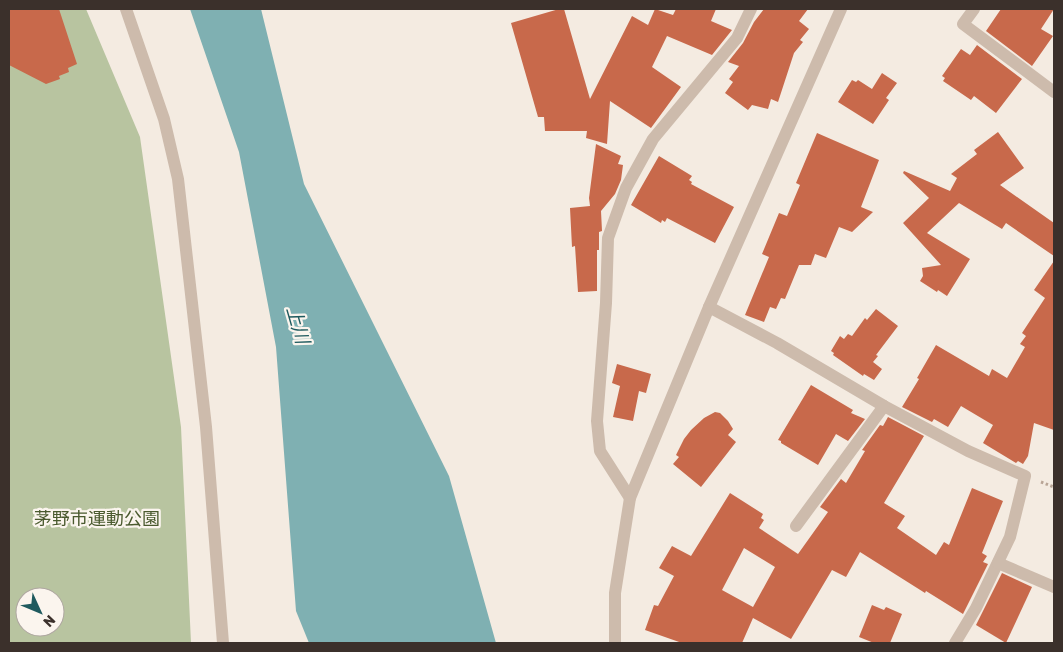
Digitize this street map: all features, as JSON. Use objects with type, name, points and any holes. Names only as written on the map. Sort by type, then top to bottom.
[{"type":"street","points":[[126,9],[164,119],[178,179],[206,427],[222,643]]},
{"type":"street","points":[[630,498],[600,451],[597,421],[606,303],[608,238],[626,188],[653,139],[737,38],[751,9]]},
{"type":"street","points":[[614,643],[614,593],[630,498],[709,307],[841,9]]},
{"type":"street","points":[[974,9],[963,24],[1054,92]]},
{"type":"street","points":[[709,307],[777,343],[884,406],[968,452],[1025,476],[1010,537],[976,608],[955,643]]},
{"type":"street","points":[[796,526],[884,406]]},
{"type":"street","points":[[998,562],[1054,587]]},
{"type":"green space","name":"茅野市運動公園","points":[[9,9],[86,9],[140,137],[181,427],[191,643],[9,643]]},
{"type":"water","name":"上川","points":[[190,9],[261,9],[304,184],[449,476],[496,643],[309,643],[296,611],[276,347],[239,152]]},
{"type":"building","points":[[9,9],[59,9],[77,64],[68,68],[69,72],[59,76],[60,79],[46,84],[9,65]]},
{"type":"building","points":[[564,9],[590,99],[632,16],[648,25],[655,9],[673,15],[676,9],[716,9],[711,21],[732,30],[712,55],[667,36],[652,67],[681,87],[651,128],[610,101],[607,144],[586,138],[587,131],[545,131],[544,117],[538,117],[511,23]]},
{"type":"building","points":[[764,9],[808,9],[799,21],[809,29],[800,40],[803,42],[794,53],[778,102],[771,99],[768,109],[752,105],[748,110],[725,93],[733,82],[729,79],[739,66],[728,62],[743,43],[754,22]]},
{"type":"building","points":[[1001,9],[1054,9],[1041,29],[1053,36],[1032,66],[986,31]]},
{"type":"building","points":[[977,45],[1022,79],[996,113],[974,96],[971,100],[943,81],[945,78],[942,76],[961,49],[970,55]]},
{"type":"building","points":[[882,73],[897,83],[886,98],[889,100],[873,124],[838,102],[852,80],[856,82],[858,80],[872,89]]},
{"type":"building","points":[[998,132],[1024,168],[1000,185],[1054,223],[1054,256],[1006,223],[1002,229],[959,203],[927,233],[970,259],[947,296],[920,281],[923,276],[922,268],[941,265],[903,223],[929,198],[903,173],[904,171],[950,191],[957,178],[951,174],[977,154],[974,150]]},
{"type":"building","points":[[817,133],[879,160],[861,207],[873,212],[852,232],[839,227],[826,258],[815,254],[811,265],[799,265],[785,299],[781,298],[776,309],[770,307],[764,322],[745,315],[769,257],[762,254],[779,213],[787,216],[800,185],[796,183]]},
{"type":"building","points":[[596,144],[621,156],[618,164],[623,165],[621,180],[615,194],[601,211],[602,231],[599,232],[599,250],[597,250],[597,291],[578,292],[575,246],[572,247],[570,208],[590,206],[589,198]]},
{"type":"building","points":[[659,156],[692,176],[689,180],[692,182],[691,184],[734,207],[715,243],[667,218],[665,222],[662,220],[661,223],[631,205]]},
{"type":"building","points":[[1054,261],[1054,430],[1034,423],[1028,456],[1023,464],[1018,461],[1016,463],[983,443],[993,425],[961,406],[948,427],[934,419],[932,422],[902,407],[936,345],[989,376],[992,369],[1007,378],[1025,347],[1020,344],[1026,336],[1022,333],[1045,298],[1034,290]]},
{"type":"building","points":[[876,309],[898,326],[876,355],[878,356],[873,362],[882,369],[874,380],[864,374],[863,376],[833,355],[834,353],[831,351],[840,336],[844,339],[848,334],[852,336],[865,318],[867,320]]},
{"type":"building","points":[[617,364],[651,374],[646,393],[639,391],[633,421],[613,417],[620,386],[612,383]]},
{"type":"building","points":[[811,385],[853,410],[851,413],[865,419],[848,441],[836,434],[818,465],[778,440]]},
{"type":"building","points":[[715,412],[720,413],[728,421],[733,429],[728,435],[736,442],[701,487],[673,464],[679,457],[676,455],[691,430],[704,418]]},
{"type":"building","points":[[888,417],[924,436],[884,503],[905,516],[897,528],[936,555],[944,542],[949,545],[972,488],[1003,501],[982,553],[987,556],[983,562],[988,564],[963,614],[926,591],[925,593],[860,552],[846,577],[832,570],[791,639],[753,618],[742,643],[682,643],[645,630],[654,605],[658,606],[674,576],[659,568],[672,546],[691,556],[730,493],[763,514],[761,518],[764,520],[759,528],[798,554],[828,512],[820,507],[841,479],[846,483],[865,451],[862,450],[880,425],[883,426]],"holes":[[[744,548],[775,567],[753,607],[722,590]]]},
{"type":"building","points":[[1002,573],[1032,587],[1006,643],[976,625]]},
{"type":"building","points":[[872,605],[884,610],[886,607],[902,614],[890,643],[874,643],[859,637]]}]
